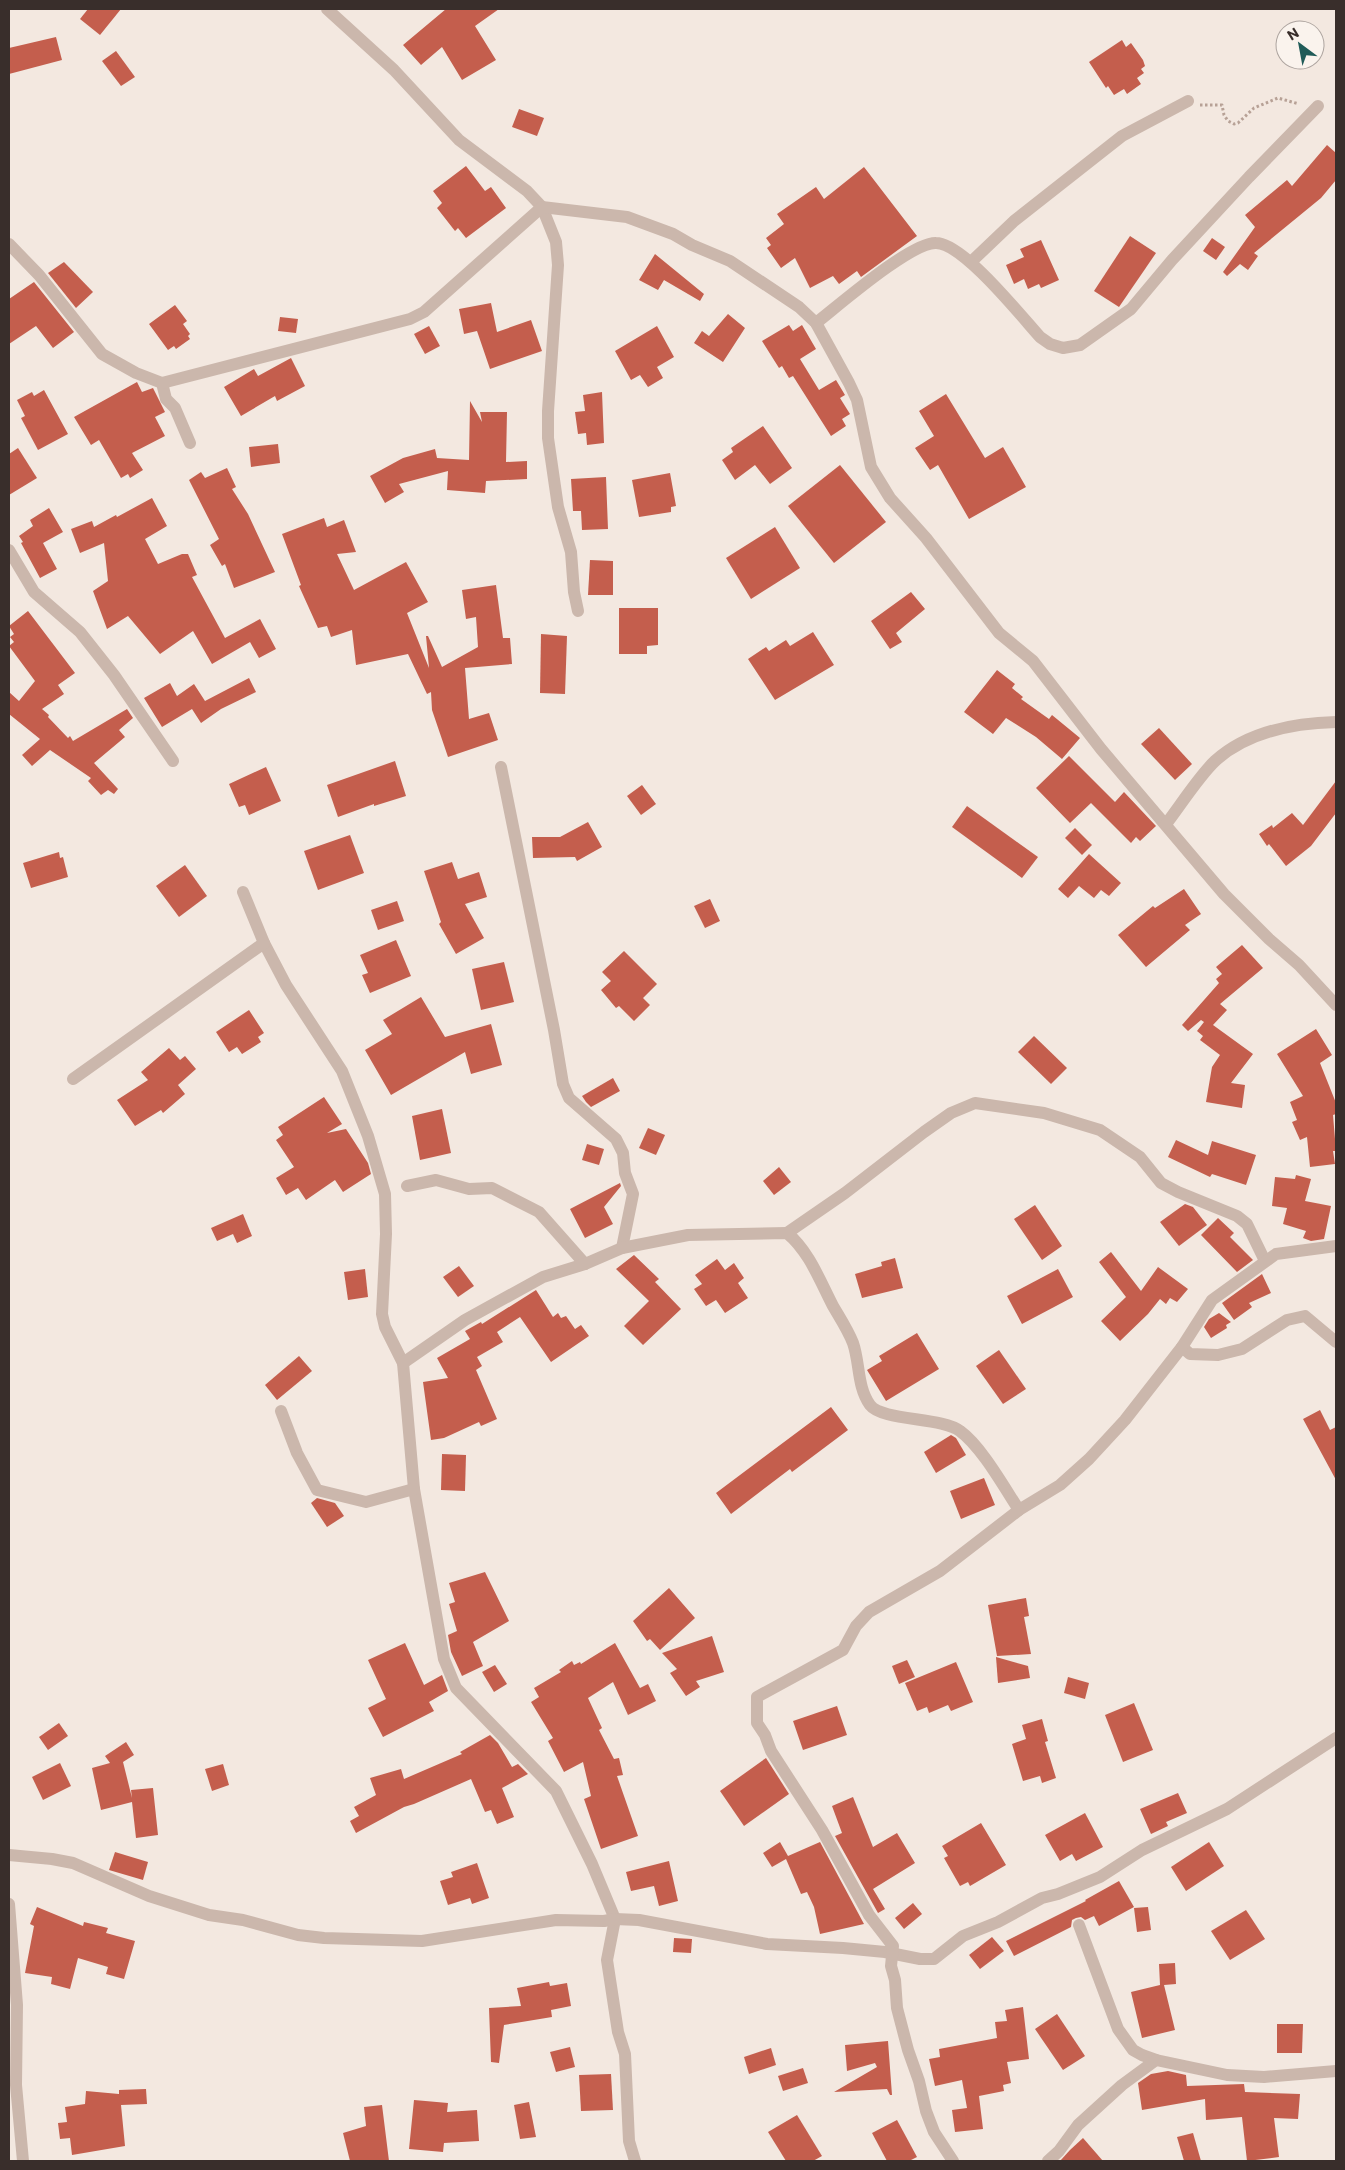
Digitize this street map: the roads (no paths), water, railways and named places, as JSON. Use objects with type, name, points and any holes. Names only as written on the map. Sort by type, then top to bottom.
[{"type":"street","points":[[327,9],[394,70],[459,140],[527,191],[542,207],[556,242],[558,265],[548,411],[548,438],[558,507],[571,552],[574,598],[578,611]]},
{"type":"street","points":[[971,262],[1014,221],[1122,136],[1188,101]]},
{"type":"street","points":[[816,323],[856,291],[919,247],[936,242],[945,245],[971,262],[1040,337],[1050,344],[1063,348],[1080,345],[1131,309],[1172,260],[1318,106]]},
{"type":"street","points":[[9,244],[39,274],[86,337],[102,354],[136,373],[162,383],[410,319],[424,312],[542,207],[619,215],[673,234],[730,262],[743,272],[778,292],[799,307],[816,323],[857,400],[871,466],[890,498],[926,538],[999,632],[1033,662],[1101,749],[1224,894],[1269,939],[1299,965],[1336,1005]]},
{"type":"street","points":[[162,383],[166,399],[175,408],[190,443]]},
{"type":"street","points":[[9,550],[34,592],[80,632],[114,675],[173,761]]},
{"type":"street","points":[[1166,824],[1214,762],[1232,748],[1258,736],[1293,726],[1336,722]]},
{"type":"street","points":[[502,767],[563,1084],[569,1098],[616,1139],[623,1154],[625,1174],[633,1194],[622,1248]]},
{"type":"street","points":[[243,892],[264,943],[286,985],[342,1071],[368,1136],[385,1194],[386,1234],[382,1314],[385,1327],[403,1363],[414,1489],[444,1659],[456,1688],[556,1791],[592,1864],[615,1919],[607,1960],[618,2032],[625,2054],[629,2141],[635,2161]]},
{"type":"street","points":[[73,1079],[264,943]]},
{"type":"street","points":[[403,1363],[465,1320],[543,1277],[584,1264],[622,1248],[688,1235],[787,1233],[845,1193],[951,1113],[975,1103],[1044,1113],[1100,1130],[1140,1157],[1162,1183],[1178,1192],[1238,1216],[1247,1224],[1265,1261]]},
{"type":"street","points":[[407,1186],[436,1180],[469,1190],[492,1188],[539,1212],[584,1264]]},
{"type":"street","points":[[787,1233],[797,1241],[807,1256],[853,1344],[864,1394],[872,1407],[888,1413],[943,1424],[959,1430],[973,1444],[1019,1510]]},
{"type":"street","points":[[952,2161],[934,2132],[908,2050],[897,2008],[895,1980],[891,1966],[893,1946],[869,1915],[822,1830],[771,1752],[765,1735],[757,1723],[757,1697],[844,1650],[856,1626],[869,1612],[940,1571],[1019,1510],[1060,1485],[1089,1460],[1125,1420],[1182,1347],[1212,1300],[1276,1254],[1336,1246]]},
{"type":"street","points":[[1182,1347],[1190,1354],[1218,1355],[1242,1349],[1287,1320],[1305,1316],[1336,1342]]},
{"type":"street","points":[[281,1411],[297,1453],[317,1490],[366,1502],[414,1489]]},
{"type":"street","points":[[9,1855],[73,1863],[149,1896],[209,1915],[243,1920],[298,1935],[324,1938],[422,1941],[556,1920],[604,1921],[615,1919],[639,1920],[767,1944],[843,1948],[934,1959],[963,1936],[998,1922],[1028,1904],[1100,1877],[1142,1850],[1227,1809],[1336,1738]]},
{"type":"street","points":[[9,1904],[17,2005],[16,2084],[23,2161]]},
{"type":"street","points":[[1079,1925],[1118,2029],[1134,2050],[1156,2060],[1227,2075],[1264,2077],[1336,2071]]},
{"type":"street","points":[[1048,2161],[1059,2151],[1078,2125],[1122,2086],[1156,2060]]}]
